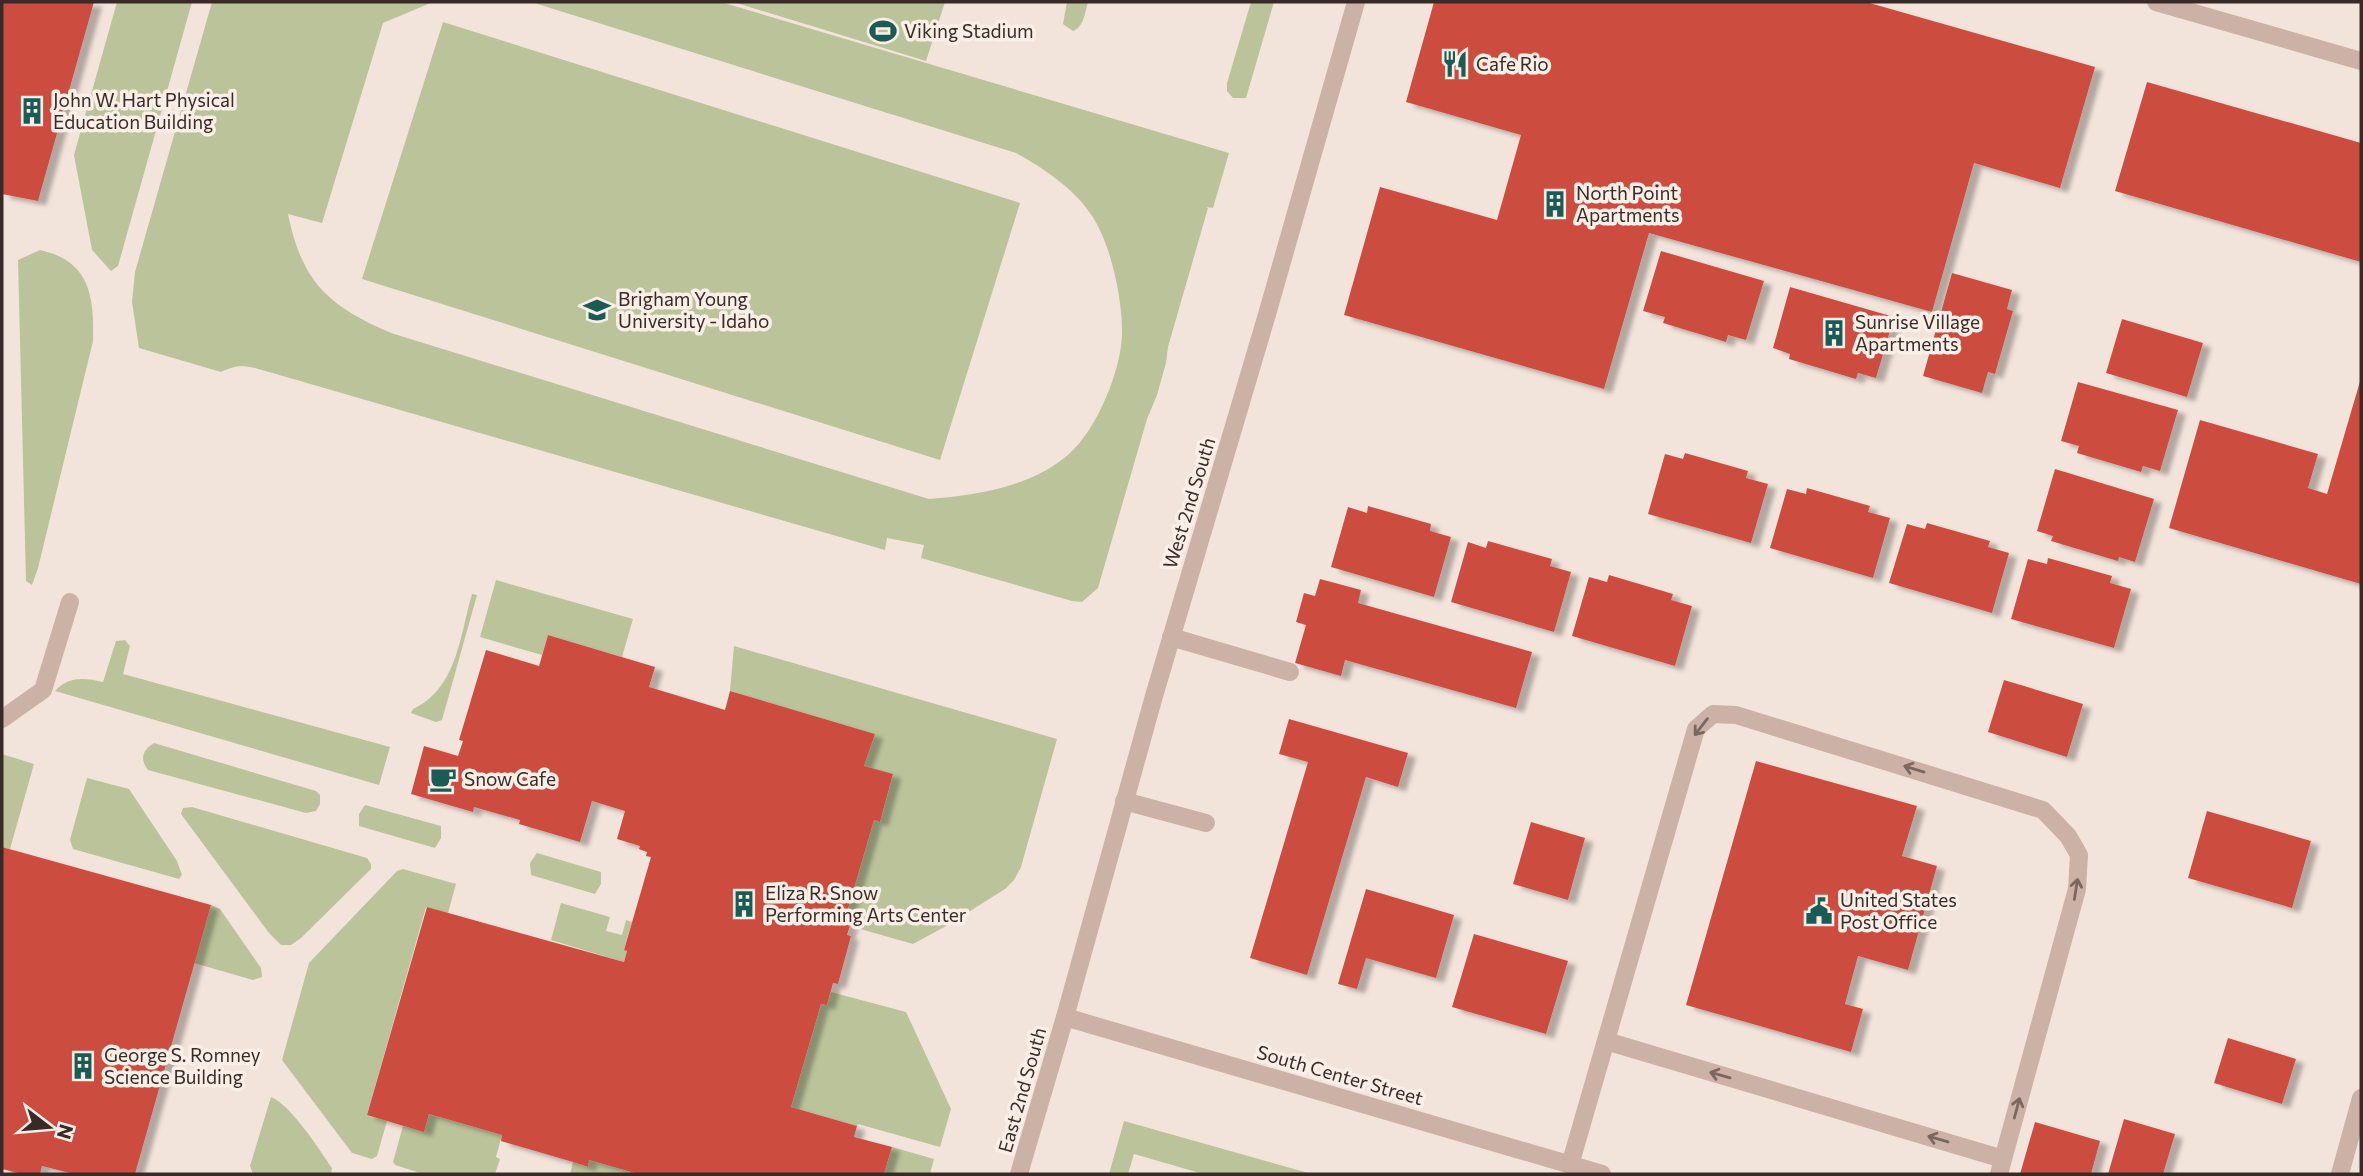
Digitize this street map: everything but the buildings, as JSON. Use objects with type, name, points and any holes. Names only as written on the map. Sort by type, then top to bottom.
[{"type":"street","name":"West 2nd South","points":[[1065,1017],[1171,637],[1356,2]]},
{"type":"street","points":[[2155,2],[2361,61]]},
{"type":"street","points":[[2,719],[43,690],[70,602]]},
{"type":"street","points":[[1171,637],[1290,672]]},
{"type":"street","points":[[1570,1165],[1696,729],[1713,714],[1736,715],[2043,810],[2068,836],[2079,855],[2077,889],[2001,1166],[1606,1041]]},
{"type":"street","points":[[1124,801],[1206,822]]},
{"type":"street","name":"South Center Street","points":[[1065,1017],[1602,1174]]},
{"type":"street","name":"East 2nd South","points":[[1019,1174],[1065,1017]]},
{"type":"street","points":[[2340,1174],[2361,1098]]},
{"type":"green space","points":[[117,2],[192,2],[118,266],[111,271],[92,250],[74,155]]},
{"type":"green space","points":[[212,2],[433,2],[383,23],[322,223],[288,214],[294,238],[310,274],[321,289],[350,313],[391,333],[929,499],[984,492],[1021,482],[1038,474],[1069,454],[1089,430],[1098,414],[1118,362],[1122,330],[1117,286],[1109,253],[1097,224],[1083,204],[1056,179],[1016,153],[531,2],[721,2],[1229,153],[1213,208],[1206,207],[1208,208],[1157,395],[1147,419],[1098,588],[1082,602],[1072,601],[921,558],[924,545],[887,538],[885,550],[255,368],[238,367],[221,372],[139,348],[132,302],[135,272]]},
{"type":"green space","name":"Viking Stadium","points":[[733,2],[945,2],[926,61]]},
{"type":"green space","points":[[1067,2],[1088,2],[1082,23],[1073,31],[1063,24]]},
{"type":"green space","points":[[1251,2],[1274,2],[1246,98],[1233,98],[1227,91],[1227,83]]},
{"type":"green space","points":[[443,22],[1020,203],[940,460],[362,279]]},
{"type":"green space","points":[[40,250],[57,255],[70,263],[86,283],[92,309],[93,341],[32,585],[26,581],[18,260]]},
{"type":"green space","points":[[496,580],[633,619],[622,657],[548,635],[542,655],[480,637]]},
{"type":"green space","points":[[472,594],[477,595],[442,720],[436,722],[411,713],[428,700],[448,675],[460,643]]},
{"type":"green space","points":[[125,640],[130,646],[123,674],[390,747],[379,785],[55,691],[77,679],[103,682],[116,641]]},
{"type":"green space","points":[[734,646],[1057,739],[1021,867],[1014,880],[1005,889],[913,944],[850,926],[854,912],[848,909],[874,820],[880,822],[893,775],[864,766],[875,734],[730,691]]},
{"type":"green space","points":[[154,743],[316,791],[320,795],[320,804],[316,811],[306,813],[148,770],[144,755],[147,748]]},
{"type":"green space","points":[[2,754],[34,764],[10,849],[2,847]]},
{"type":"green space","points":[[87,778],[129,789],[177,861],[182,875],[179,879],[73,849],[70,840]]},
{"type":"green space","points":[[365,805],[441,826],[441,838],[435,848],[359,826],[359,814]]},
{"type":"green space","points":[[192,807],[367,858],[371,869],[301,938],[291,945],[281,945],[269,933],[181,814],[183,808]]},
{"type":"green space","points":[[537,853],[601,872],[601,884],[595,894],[531,875],[530,863]]},
{"type":"green space","points":[[403,869],[456,884],[448,913],[426,907],[367,1115],[387,1121],[377,1156],[372,1159],[352,1153],[282,1060],[309,963],[397,871]]},
{"type":"green space","points":[[561,903],[610,917],[606,931],[622,935],[626,920],[632,922],[624,949],[627,951],[624,962],[551,940]]},
{"type":"green space","points":[[211,905],[220,909],[261,968],[262,977],[253,980],[194,963]]},
{"type":"green space","points":[[831,992],[906,1012],[951,1109],[940,1147],[791,1107],[821,1004],[827,1005]]},
{"type":"green space","points":[[271,1097],[287,1109],[304,1128],[332,1168],[331,1174],[253,1174],[250,1166]]},
{"type":"green space","points":[[429,1114],[502,1135],[496,1157],[500,1159],[495,1174],[423,1174],[395,1165],[393,1162],[403,1126],[424,1131]]},
{"type":"green space","points":[[1124,1121],[1312,1174],[1203,1174],[1134,1154],[1128,1174],[1109,1174]]},
{"type":"green space","points":[[892,1147],[934,1159],[930,1174],[884,1174]]},
{"type":"green space","points":[[589,1160],[638,1174],[570,1174],[573,1162],[587,1167]]},
{"type":"place","name":"Viking Stadium","points":[[883,31]]},
{"type":"place","name":"Cafe Rio","points":[[1455,64]]},
{"type":"place","name":"John W. Hart Physical Education Building","points":[[32,111]]},
{"type":"place","name":"North Point Apartments","points":[[1555,204]]},
{"type":"place","name":"Brigham Young University - Idaho","points":[[597,310]]},
{"type":"place","name":"Sunrise Village Apartments","points":[[1834,333]]},
{"type":"place","name":"Snow Cafe","points":[[443,779]]},
{"type":"place","name":"Eliza R. Snow Performing Arts Center","points":[[744,904]]},
{"type":"place","name":"United States Post Office","points":[[1819,911]]},
{"type":"place","name":"George S. Romney Science Building","points":[[83,1066]]}]
